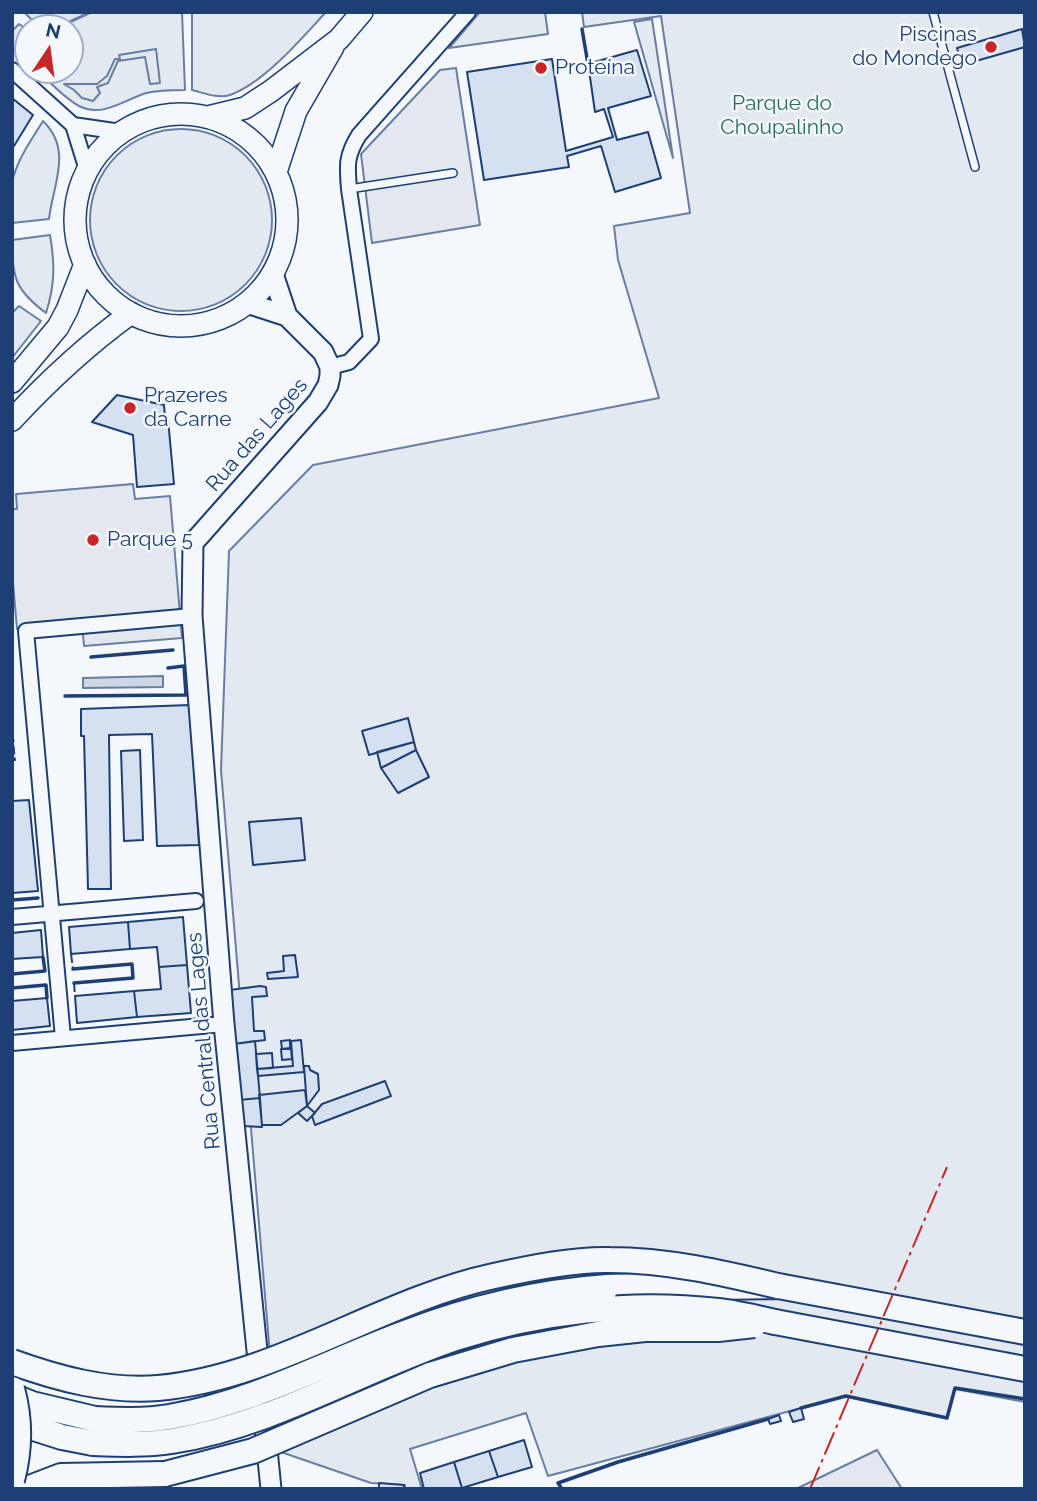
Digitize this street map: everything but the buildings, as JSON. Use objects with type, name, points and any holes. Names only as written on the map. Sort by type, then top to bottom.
[{"type":"highway","points":[[12,1362],[52,1375],[101,1386],[157,1388],[204,1381],[269,1362],[452,1287],[504,1274],[598,1261],[658,1263],[712,1270],[778,1286],[1025,1332]]},
{"type":"highway","points":[[12,1421],[62,1437],[133,1420],[169,1417],[256,1395],[405,1333],[532,1296],[593,1288],[669,1285],[778,1286]]},
{"type":"highway","points":[[12,1396],[65,1413],[94,1431],[137,1444],[174,1441],[244,1423],[277,1411],[456,1338],[538,1317],[609,1308],[675,1307],[721,1311],[1025,1369]]},
{"type":"highway","points":[[96,1489],[253,1451],[430,1375],[513,1350],[598,1334],[645,1329],[718,1329],[775,1322]]},
{"type":"highway","points":[[12,1389],[17,1411],[18,1440],[12,1479]]},
{"type":"highway","points":[[27,1489],[61,1476],[165,1474]]},
{"type":"main road","points":[[276,172],[296,111],[339,39],[362,12]]},
{"type":"main road","points":[[208,117],[245,108],[339,39]]},
{"type":"main road","points":[[178,114],[208,117],[229,125],[248,138],[264,153],[276,172],[284,192],[287,213],[284,244],[273,274],[247,303],[217,319],[183,326],[156,323],[131,313],[104,293],[85,264],[78,245],[76,206],[80,188],[87,170],[102,149],[121,132],[153,118],[178,114]]},
{"type":"main road","points":[[12,382],[58,327],[85,264]]},
{"type":"main road","name":"Rua das Lages","points":[[191,589],[193,543],[318,402],[328,385],[330,367],[323,352],[287,316],[273,274]]},
{"type":"main road","name":"Rua das Lages","points":[[247,303],[287,316]]},
{"type":"main road","points":[[12,421],[66,365],[131,313]]},
{"type":"main road","name":"Rua Central das Lages","points":[[191,589],[224,1024],[271,1489]]},
{"type":"street","points":[[330,367],[349,362],[371,339],[349,188],[347,164],[350,150],[359,135],[468,12]]},
{"type":"street","points":[[12,70],[73,125],[87,170]]},
{"type":"street","points":[[73,125],[121,132]]},
{"type":"street","points":[[63,1038],[26,631],[191,616]]},
{"type":"street","points":[[12,917],[196,901]]},
{"type":"street","points":[[12,1043],[224,1024]]},
{"type":"lane","points":[[933,12],[975,167]]},
{"type":"lane","points":[[349,188],[453,173]]},
{"type":"green space","points":[[24,12],[49,14],[26,14]]},
{"type":"green space","points":[[92,12],[182,12],[185,90],[146,93],[113,107],[96,110],[79,106],[52,84],[84,84],[84,16]]},
{"type":"green space","points":[[192,12],[326,12],[294,47],[256,81],[230,95],[221,96],[192,90]]},
{"type":"green space","points":[[480,12],[545,12],[548,34],[449,48]]},
{"type":"green space","name":"Parque do Choupalinho","points":[[582,12],[1025,12],[1025,1402],[955,1389],[947,1418],[846,1396],[548,1476],[526,1413],[410,1449],[422,1489],[405,1489],[405,1485],[371,1483],[278,1451],[221,770],[229,551],[313,465],[659,398],[618,260],[614,226],[690,213],[661,16],[584,27]]},
{"type":"green space","points":[[652,19],[673,158],[634,22]]},
{"type":"green space","points":[[14,29],[14,50],[12,48]]},
{"type":"green space","points":[[43,121],[52,132],[59,156],[49,219],[12,223],[11,192],[14,175],[25,150]]},
{"type":"green space","points":[[181,129],[216,136],[245,156],[265,185],[272,220],[265,255],[245,284],[216,304],[181,311],[146,304],[117,284],[97,255],[90,220],[97,185],[117,156],[146,136]]},
{"type":"green space","points":[[50,235],[53,274],[46,313],[28,297],[17,282],[12,240]]},
{"type":"green space","points":[[19,306],[41,321],[12,358],[12,313]]},
{"type":"shaded area","points":[[48,12],[90,12],[84,15]]},
{"type":"shaded area","points":[[156,49],[160,83],[150,84],[145,57],[118,61],[108,83],[97,87],[100,93],[93,101],[82,98],[64,84],[97,84],[107,76],[115,59],[120,59],[119,55]]},
{"type":"shaded area","points":[[456,68],[480,225],[372,243],[361,154],[440,70]]},
{"type":"shaded area","name":"Parque 5","points":[[133,484],[135,499],[170,496],[182,638],[84,646],[82,624],[17,629],[12,571],[12,509],[17,509],[16,494]]},
{"type":"shaded area","points":[[163,676],[163,687],[83,688],[83,678]]},
{"type":"shaded area","points":[[877,1450],[902,1489],[796,1489]]},
{"type":"hedge","points":[[12,739],[12,758]]},
{"type":"fence","points":[[12,733],[15,760],[12,760]]},
{"type":"fence","points":[[71,954],[73,969]]},
{"type":"fence","points":[[74,983],[75,996]]},
{"type":"wall","points":[[582,29],[589,70]]},
{"type":"wall","points":[[91,657],[173,650]]},
{"type":"wall","points":[[65,696],[186,695],[184,666],[168,668]]},
{"type":"wall","points":[[12,900],[38,898]]},
{"type":"wall","points":[[12,974],[45,971],[43,957]]},
{"type":"wall","points":[[73,969],[132,964],[133,978],[74,983]]},
{"type":"wall","points":[[12,988],[46,985],[47,998]]},
{"type":"wall","points":[[801,1408],[846,1396],[947,1418],[955,1388],[1025,1399]]},
{"type":"wall","points":[[562,1489],[558,1483],[618,1462],[768,1419]]},
{"type":"power","points":[[810,1489],[947,1167]]},
{"type":"place","name":"Piscinas do Mondego","points":[[991,47]]},
{"type":"place","name":"Proteína","points":[[541,68]]},
{"type":"place","name":"Prazeres da Carne","points":[[130,408]]},
{"type":"place","name":"Parque 5","points":[[93,540]]}]
